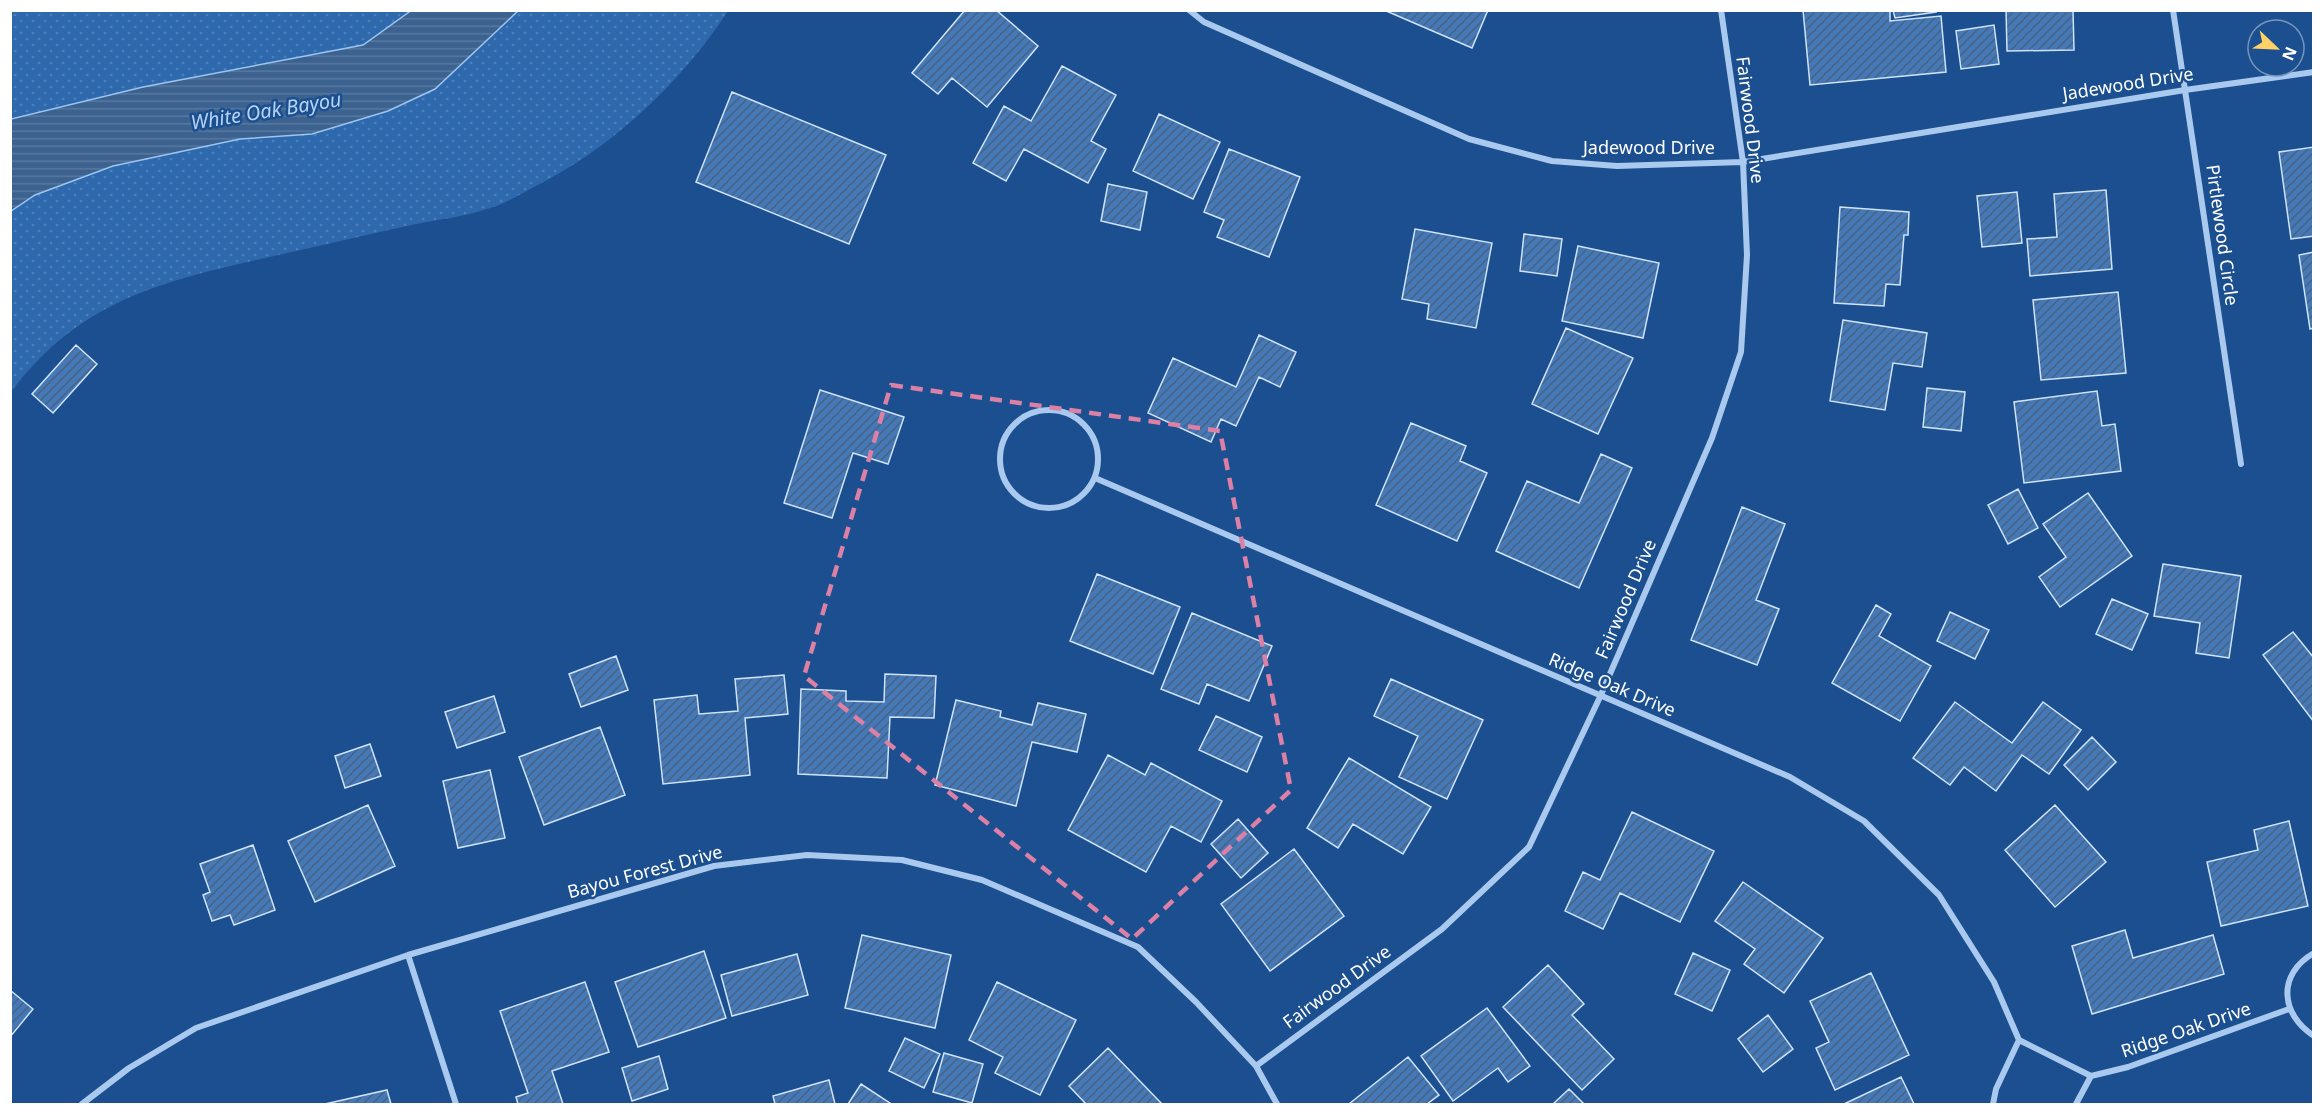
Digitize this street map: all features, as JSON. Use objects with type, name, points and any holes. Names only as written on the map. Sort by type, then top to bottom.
[{"type":"street","name":"Jadewood Drive","points":[[1189,10],[1204,22],[1469,139],[1552,160],[1606,165],[1743,162],[2185,90],[2313,72]]},
{"type":"street","name":"Fairwood Drive","points":[[1256,1066],[1442,929],[1529,847],[1600,697],[1712,438],[1741,352],[1747,255],[1743,162],[1721,10]]},
{"type":"street","name":"Pirtlewood Circle","points":[[2173,10],[2241,464]]},
{"type":"street","points":[[1049,409],[1068,413],[1084,424],[1095,440],[1098,458],[1095,478],[1084,494],[1068,505],[1049,508],[1030,504],[1014,494],[1003,478],[1000,459],[1004,440],[1014,424],[1030,413],[1049,409]]},
{"type":"street","name":"Ridge Oak Drive","points":[[1095,478],[1790,777],[1864,822],[1939,895],[1994,982],[2019,1040]]},
{"type":"street","name":"Bayou Forest Drive","points":[[82,1104],[129,1068],[196,1028],[408,955],[714,866],[807,855],[902,860],[982,880],[1138,946],[1196,1002],[1256,1066],[1277,1104]]},
{"type":"street","points":[[2313,953],[2304,959],[2292,973],[2287,991],[2289,1009],[2298,1025],[2313,1036]]},
{"type":"street","points":[[408,955],[456,1104]]},
{"type":"street","name":"Ridge Oak Drive","points":[[2091,1076],[2128,1067],[2289,1009]]},
{"type":"street","points":[[1993,1104],[1996,1089],[2019,1040],[2091,1076],[2076,1104]]},
{"type":"highlighted area","points":[[891,385],[1220,431],[1291,790],[1132,939],[804,676]]},
{"type":"shaded area","points":[[11,11],[728,11],[688,64],[642,112],[589,154],[516,197],[468,214],[234,265],[162,285],[128,298],[97,314],[67,335],[38,360],[11,392]]},
{"type":"water","name":"White Oak Bayou","points":[[412,10],[518,11],[435,89],[388,111],[312,134],[240,139],[113,166],[35,195],[11,211],[11,119],[143,87],[363,45]]},
{"type":"building","points":[[965,10],[996,10],[1038,46],[987,107],[952,78],[938,94],[912,73]]},
{"type":"building","points":[[1384,10],[1488,10],[1472,48]]},
{"type":"building","points":[[1803,10],[1890,10],[1890,21],[1941,16],[1946,72],[1810,85]]},
{"type":"building","points":[[1893,10],[1936,10],[1936,12],[1895,18]]},
{"type":"building","points":[[2006,10],[2073,10],[2074,50],[2007,51]]},
{"type":"building","points":[[1994,25],[1999,64],[1961,69],[1956,31]]},
{"type":"building","points":[[1062,66],[1116,95],[1091,141],[1106,149],[1088,183],[1024,149],[1006,181],[973,163],[1004,106],[1031,121]]},
{"type":"building","points":[[732,92],[886,155],[849,244],[696,182]]},
{"type":"building","points":[[1159,114],[1220,142],[1193,199],[1133,171]]},
{"type":"building","points":[[2314,147],[2314,236],[2291,239],[2279,152]]},
{"type":"building","points":[[1229,149],[1300,177],[1269,257],[1217,237],[1224,220],[1204,212]]},
{"type":"building","points":[[1108,184],[1147,192],[1140,230],[1101,221]]},
{"type":"building","points":[[2106,190],[2112,269],[2030,276],[2027,239],[2057,237],[2054,194]]},
{"type":"building","points":[[2017,192],[2022,243],[1982,247],[1977,196]]},
{"type":"building","points":[[1840,207],[1909,212],[1908,235],[1904,235],[1900,285],[1886,284],[1884,306],[1834,303]]},
{"type":"building","points":[[1415,229],[1492,243],[1476,328],[1427,319],[1429,304],[1402,299]]},
{"type":"building","points":[[1524,234],[1562,239],[1557,276],[1520,271]]},
{"type":"building","points":[[1578,246],[1659,263],[1643,338],[1562,321]]},
{"type":"building","points":[[2314,252],[2314,328],[2310,329],[2299,255]]},
{"type":"building","points":[[2118,292],[2126,373],[2041,380],[2033,300]]},
{"type":"building","points":[[1843,320],[1927,333],[1922,367],[1893,363],[1885,410],[1830,401]]},
{"type":"building","points":[[1566,328],[1633,358],[1598,434],[1532,404]]},
{"type":"building","points":[[1259,335],[1296,352],[1280,387],[1259,377],[1236,426],[1221,419],[1211,442],[1148,413],[1173,358],[1236,387]]},
{"type":"building","points":[[76,345],[97,364],[53,413],[32,394]]},
{"type":"building","points":[[1927,388],[1965,392],[1961,431],[1923,427]]},
{"type":"building","points":[[820,390],[904,417],[888,464],[853,453],[832,518],[784,503]]},
{"type":"building","points":[[2097,391],[2102,426],[2115,424],[2121,471],[2024,483],[2014,402]]},
{"type":"building","points":[[1411,423],[1466,446],[1460,461],[1487,473],[1457,541],[1376,505]]},
{"type":"building","points":[[1601,454],[1632,468],[1579,588],[1496,551],[1527,481],[1579,503]]},
{"type":"building","points":[[2018,489],[2038,528],[2008,544],[1988,505]]},
{"type":"building","points":[[2088,493],[2132,556],[2060,607],[2039,577],[2066,557],[2043,524]]},
{"type":"building","points":[[1742,507],[1785,524],[1756,600],[1779,609],[1757,665],[1691,640]]},
{"type":"building","points":[[2163,564],[2241,576],[2229,658],[2196,653],[2200,623],[2154,616]]},
{"type":"building","points":[[1097,574],[1180,607],[1153,674],[1070,641]]},
{"type":"building","points":[[2112,599],[2148,614],[2132,650],[2096,634]]},
{"type":"building","points":[[1876,605],[1891,614],[1879,636],[1931,666],[1900,721],[1832,683]]},
{"type":"building","points":[[1950,612],[1989,630],[1975,659],[1937,641]]},
{"type":"building","points":[[1192,613],[1272,646],[1249,701],[1207,684],[1199,704],[1161,689]]},
{"type":"building","points":[[2293,632],[2314,658],[2314,722],[2263,655]]},
{"type":"building","points":[[616,656],[628,690],[581,707],[569,674]]},
{"type":"building","points":[[885,674],[936,676],[934,718],[890,717],[887,778],[798,774],[801,689],[846,691],[846,701],[884,702]]},
{"type":"building","points":[[784,675],[788,714],[745,718],[750,775],[663,784],[654,700],[697,695],[699,714],[738,711],[735,679]]},
{"type":"building","points":[[1391,679],[1483,720],[1447,799],[1399,777],[1418,736],[1374,716]]},
{"type":"building","points":[[494,696],[505,732],[457,748],[445,712]]},
{"type":"building","points":[[956,700],[1001,711],[1000,717],[1032,725],[1038,703],[1086,714],[1077,752],[1032,742],[1016,806],[935,785]]},
{"type":"building","points":[[1955,702],[2012,743],[2043,702],[2081,730],[2049,774],[2022,755],[1996,791],[1964,767],[1950,785],[1913,758]]},
{"type":"building","points":[[1216,716],[1262,737],[1247,772],[1199,750]]},
{"type":"building","points":[[600,727],[625,795],[544,825],[519,757]]},
{"type":"building","points":[[2092,737],[2116,762],[2088,790],[2064,765]]},
{"type":"building","points":[[370,744],[381,776],[345,788],[335,756]]},
{"type":"building","points":[[1108,755],[1145,775],[1151,763],[1222,801],[1201,842],[1171,826],[1146,872],[1068,830]]},
{"type":"building","points":[[1349,758],[1431,807],[1403,854],[1353,824],[1338,848],[1307,828]]},
{"type":"building","points":[[490,770],[505,838],[458,848],[443,781]]},
{"type":"building","points":[[368,805],[395,866],[315,902],[288,841]]},
{"type":"building","points":[[2055,805],[2106,862],[2055,907],[2005,850]]},
{"type":"building","points":[[1632,812],[1714,851],[1680,922],[1620,893],[1603,929],[1565,911],[1583,872],[1600,880]]},
{"type":"building","points":[[1238,819],[1268,853],[1241,878],[1211,844]]},
{"type":"building","points":[[2289,821],[2308,906],[2221,926],[2207,862],[2258,850],[2254,830]]},
{"type":"building","points":[[253,845],[275,910],[234,925],[230,915],[212,921],[203,895],[210,892],[200,864]]},
{"type":"building","points":[[1294,849],[1344,916],[1270,971],[1221,904]]},
{"type":"building","points":[[1743,882],[1823,938],[1784,993],[1744,964],[1755,949],[1715,921]]},
{"type":"building","points":[[2125,930],[2133,958],[2213,935],[2224,974],[2092,1014],[2072,946]]},
{"type":"building","points":[[862,935],[951,955],[935,1028],[845,1008]]},
{"type":"building","points":[[704,951],[726,1018],[638,1047],[615,982]]},
{"type":"building","points":[[1693,953],[1730,970],[1712,1011],[1675,994]]},
{"type":"building","points":[[797,954],[808,995],[732,1016],[721,975]]},
{"type":"building","points":[[1548,965],[1584,1004],[1572,1015],[1614,1059],[1582,1090],[1503,1007]]},
{"type":"building","points":[[1871,973],[1909,1055],[1835,1090],[1816,1048],[1829,1042],[1810,1001]]},
{"type":"building","points":[[585,982],[609,1052],[552,1071],[563,1104],[518,1104],[516,1097],[528,1093],[500,1011]]},
{"type":"building","points":[[997,982],[1076,1020],[1040,1095],[995,1073],[1003,1057],[969,1040]]},
{"type":"building","points":[[10,990],[33,1009],[10,1037]]},
{"type":"building","points":[[1487,1008],[1530,1066],[1508,1082],[1498,1068],[1453,1101],[1421,1056]]},
{"type":"building","points":[[1768,1015],[1793,1049],[1763,1072],[1738,1039]]},
{"type":"building","points":[[905,1038],[940,1054],[924,1088],[889,1071]]},
{"type":"building","points":[[1108,1048],[1160,1104],[1086,1104],[1069,1086]]},
{"type":"building","points":[[944,1053],[983,1064],[972,1103],[933,1092]]},
{"type":"building","points":[[659,1056],[668,1089],[632,1101],[622,1068]]},
{"type":"building","points":[[1408,1057],[1439,1095],[1427,1104],[1349,1104]]},
{"type":"building","points":[[1901,1077],[1914,1104],[1844,1104]]},
{"type":"building","points":[[829,1080],[835,1104],[775,1104],[773,1096]]},
{"type":"building","points":[[861,1084],[890,1103],[848,1104]]},
{"type":"building","points":[[1569,1089],[1584,1104],[1553,1104]]},
{"type":"building","points":[[387,1090],[391,1104],[325,1104]]}]
